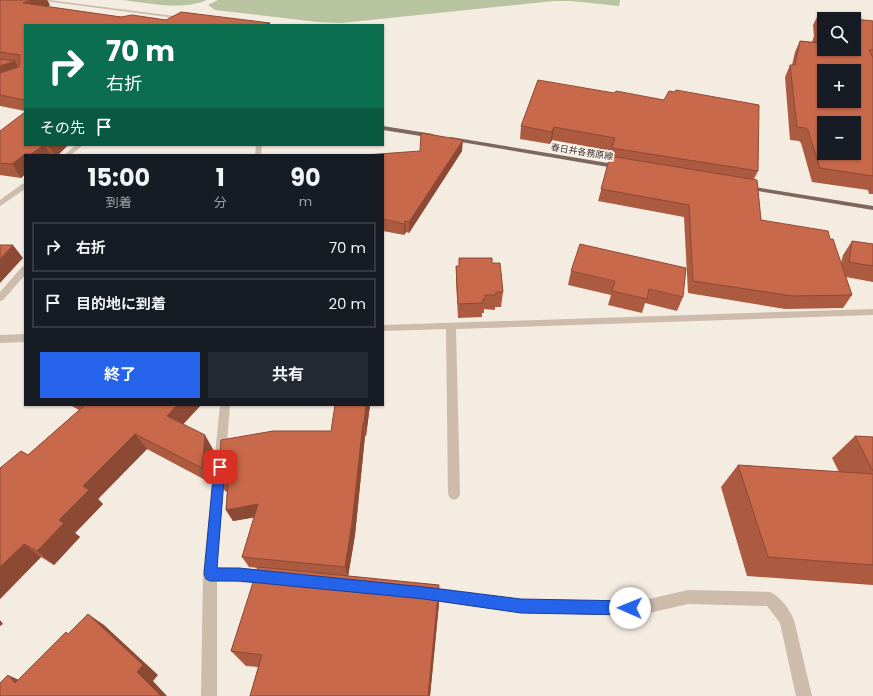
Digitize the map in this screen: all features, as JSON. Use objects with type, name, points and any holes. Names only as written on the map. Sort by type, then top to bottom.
[{"type":"main road","points":[[384,128],[438,137]]},
{"type":"main road","name":"春日井各務原線","points":[[446,138],[626,168]]},
{"type":"main road","points":[[741,187],[873,208]]},
{"type":"street","points":[[39,0],[180,17],[166,24]]},
{"type":"street","points":[[68,154],[79,146]]},
{"type":"street","points":[[0,204],[24,187]]},
{"type":"street","points":[[0,298],[24,270]]},
{"type":"street","points":[[384,328],[873,312]]},
{"type":"street","points":[[451,326],[454,494]]},
{"type":"street","points":[[0,339],[24,338]]},
{"type":"street","points":[[209,696],[210,574],[225,406]]},
{"type":"street","points":[[210,574],[239,574],[285,579]]},
{"type":"street","points":[[408,592],[521,606],[608,608],[640,608],[688,597],[770,599],[787,620],[804,696]]},
{"type":"green space","points":[[122,0],[207,0],[176,6]]},
{"type":"green space","points":[[218,0],[620,0],[619,6],[571,1],[554,1],[341,23],[317,22],[215,10],[208,5]]},
{"type":"building","points":[[0,0],[32,0],[23,3],[121,17],[132,15],[166,20],[181,12],[270,23],[24,24],[24,100],[0,95],[0,73],[19,67],[20,55],[0,52]]},
{"type":"building","points":[[861,20],[873,21],[873,50],[869,50],[873,58],[873,176],[820,168],[817,160],[861,160],[861,116],[817,116],[817,158],[808,130],[806,128],[797,127],[790,65],[795,65],[800,41],[817,43],[817,56],[861,56]]},
{"type":"building","points":[[0,59],[15,61],[0,66]]},
{"type":"building","points":[[538,80],[614,93],[616,91],[664,100],[669,91],[675,92],[676,90],[759,105],[758,171],[612,148],[615,138],[554,127],[552,132],[521,126]]},
{"type":"building","points":[[24,113],[24,146],[43,146],[31,154],[24,154],[12,164],[0,163],[0,131]]},
{"type":"building","points":[[421,133],[463,140],[409,222],[405,221],[404,224],[384,219],[384,154],[379,154],[420,151]]},
{"type":"building","points":[[610,156],[757,180],[761,220],[828,231],[830,239],[833,239],[852,295],[793,296],[693,281],[689,205],[601,189]]},
{"type":"building","points":[[852,241],[873,244],[873,266],[849,262]]},
{"type":"building","points":[[580,244],[686,268],[683,297],[649,289],[647,299],[612,291],[615,281],[571,271]]},
{"type":"building","points":[[0,245],[13,245],[0,259]]},
{"type":"building","points":[[459,258],[492,258],[492,263],[500,263],[503,292],[496,292],[496,295],[485,295],[483,303],[458,304],[456,266],[459,266]]},
{"type":"building","points":[[84,406],[176,406],[167,416],[205,435],[202,468],[135,434],[83,486],[89,490],[59,520],[64,523],[37,551],[24,544],[0,567],[0,468],[21,451],[28,455]]},
{"type":"building","points":[[335,406],[366,406],[352,523],[345,567],[242,557],[258,504],[226,510],[228,484],[218,478],[221,440],[273,431],[331,431]]},
{"type":"building","points":[[855,436],[873,437],[873,471]]},
{"type":"building","points":[[738,465],[873,474],[873,565],[768,557]]},
{"type":"building","points":[[258,567],[439,585],[428,696],[250,696],[262,655],[231,651]]},
{"type":"building","points":[[88,614],[143,665],[137,672],[161,696],[0,696],[0,683],[8,675],[15,683],[66,632],[68,634]]},
{"type":"route","points":[[220,467],[210,574],[239,574],[424,593],[521,606],[630,608]]}]
